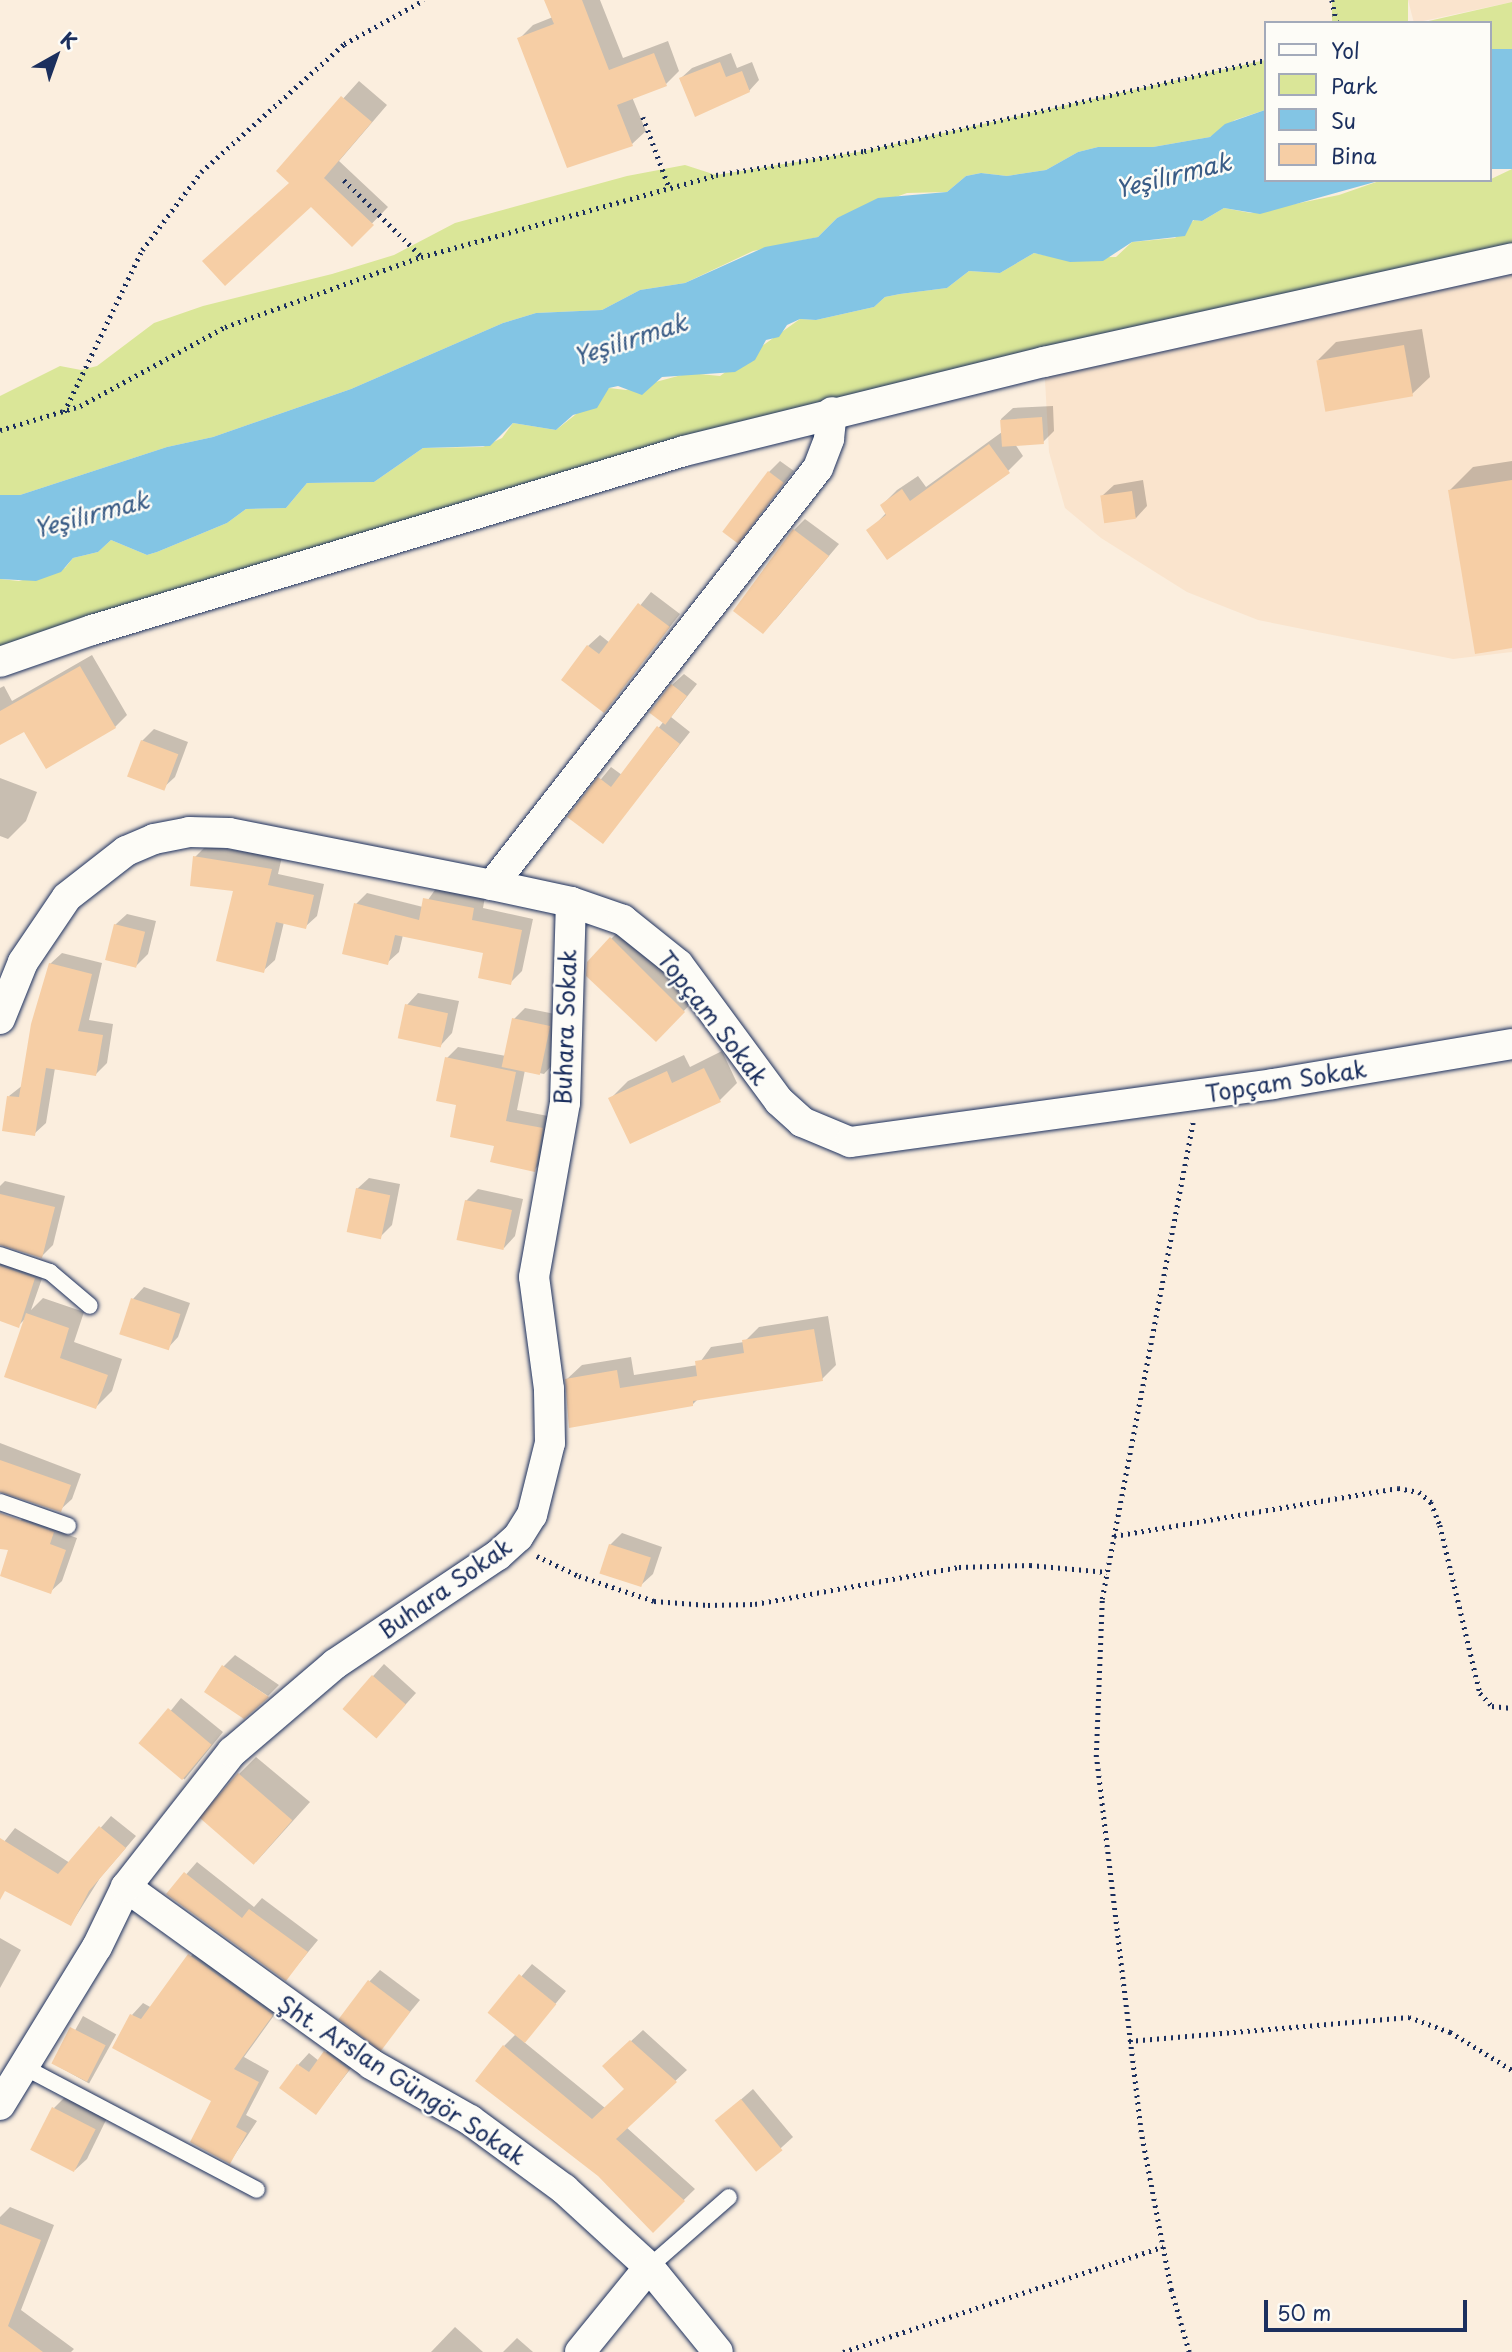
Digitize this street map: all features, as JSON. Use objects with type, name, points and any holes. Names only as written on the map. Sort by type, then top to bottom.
[{"type":"street","points":[[0,662],[92,630],[684,452],[832,412],[1512,258]]},
{"type":"street","points":[[492,885],[818,468],[829,439],[832,412]]},
{"type":"street","name":"Topçam Sokak","points":[[0,1019],[23,962],[67,897],[93,873],[154,839],[188,832],[229,833],[492,885],[571,902],[622,920],[678,964],[779,1101],[802,1122],[828,1136],[850,1142],[1199,1095],[1512,1044]]},
{"type":"street","name":"Buhara Sokak","points":[[0,2105],[97,1947],[126,1887],[212,1774],[266,1718],[335,1664],[511,1544],[532,1515],[550,1443],[549,1389],[534,1277],[565,1103],[571,902]]},
{"type":"street","name":"Şht. Arslan Güngör Sokak","points":[[126,1887],[371,2064],[470,2120],[515,2152],[605,2224],[649,2267],[718,2352]]},
{"type":"street","points":[[580,2352],[649,2267]]},
{"type":"lane","points":[[0,1255],[50,1272],[90,1306]]},
{"type":"lane","points":[[0,1502],[68,1526]]},
{"type":"lane","points":[[24,2067],[257,2190]]},
{"type":"lane","points":[[649,2267],[729,2197]]},
{"type":"path","points":[[64,412],[142,250],[201,172],[344,44],[424,0]]},
{"type":"path","points":[[1332,0],[1337,21]]},
{"type":"path","points":[[0,430],[64,412],[225,327],[421,257],[716,175],[864,151],[1264,60]]},
{"type":"path","points":[[643,117],[669,187]]},
{"type":"path","points":[[344,180],[421,257]]},
{"type":"path","points":[[1189,2352],[1163,2247],[1129,2041],[1096,1756],[1107,1572],[1199,1095]]},
{"type":"path","points":[[1114,1536],[1398,1488],[1419,1492],[1431,1502],[1440,1525],[1480,1693],[1492,1706],[1512,1708]]},
{"type":"path","points":[[511,1544],[579,1576],[654,1601],[708,1605],[755,1604],[959,1567],[1030,1565],[1107,1572]]},
{"type":"path","points":[[1129,2041],[1409,2017],[1450,2032],[1512,2070]]},
{"type":"path","points":[[843,2352],[1163,2247]]},
{"type":"shaded area","points":[[1408,0],[1512,0],[1423,21],[1413,21]]},
{"type":"shaded area","points":[[1512,258],[1512,652],[1453,659],[1258,620],[1187,592],[1101,538],[1065,508],[1049,452],[1044,362]]},
{"type":"green space","points":[[1332,0],[1408,0],[1408,21],[1332,21]]},
{"type":"green space","points":[[1512,2],[1512,49],[1491,50],[1491,21],[1429,21]]},
{"type":"green space","points":[[1264,60],[1264,110],[1235,120],[1210,137],[1153,147],[1098,147],[1078,152],[1046,170],[1007,176],[981,173],[966,176],[947,192],[907,193],[837,218],[818,237],[753,251],[685,283],[640,290],[602,310],[536,313],[503,323],[351,389],[213,437],[167,447],[20,495],[0,495],[0,396],[60,366],[81,370],[97,366],[154,323],[203,306],[332,274],[394,255],[455,223],[627,176],[685,165],[716,175],[864,151]]},
{"type":"green space","points":[[1512,169],[1512,258],[1044,362],[0,662],[0,579],[19,581],[65,568],[73,558],[98,552],[111,540],[147,555],[227,523],[246,509],[286,508],[307,483],[374,482],[423,448],[483,447],[502,438],[513,423],[556,430],[609,388],[626,390],[689,373],[720,376],[800,319],[816,320],[874,307],[885,297],[947,288],[969,271],[1000,273],[1034,253],[1058,258],[1116,257],[1132,242],[1175,238],[1194,220],[1202,221],[1224,208],[1251,213],[1339,195],[1376,182],[1491,182],[1491,179]]},
{"type":"water","points":[[1491,49],[1512,49],[1512,169],[1491,169]]},
{"type":"water","name":"Yeşilırmak","points":[[1264,110],[1264,182],[1375,182],[1260,214],[1224,208],[1202,221],[1193,220],[1185,236],[1132,242],[1103,261],[1070,262],[1034,253],[1000,273],[969,271],[947,288],[885,297],[874,307],[816,320],[800,319],[787,325],[779,337],[766,340],[755,360],[735,372],[662,377],[642,395],[618,386],[609,388],[597,408],[573,415],[556,430],[513,423],[490,446],[423,448],[374,482],[307,483],[286,508],[246,509],[227,523],[157,552],[147,555],[111,540],[98,552],[73,558],[61,572],[36,581],[0,579],[0,495],[20,495],[167,447],[213,437],[351,389],[503,323],[536,313],[602,310],[640,290],[685,283],[765,247],[818,237],[837,218],[878,198],[947,192],[966,176],[981,173],[1007,176],[1046,170],[1078,152],[1098,147],[1153,147],[1210,137],[1225,124]]},
{"type":"building","points":[[544,0],[582,0],[609,70],[654,53],[667,86],[617,105],[633,146],[567,168],[517,38],[554,24]]},
{"type":"building","points":[[720,62],[726,77],[742,71],[750,92],[695,117],[679,78]]},
{"type":"building","points":[[341,96],[372,122],[324,178],[374,225],[352,247],[311,207],[225,286],[202,261],[289,183],[276,171]]},
{"type":"building","points":[[1404,345],[1413,396],[1325,412],[1316,360]]},
{"type":"building","points":[[1042,417],[1044,444],[1002,447],[1000,420]]},
{"type":"building","points":[[989,444],[1010,473],[887,560],[866,530],[886,515],[880,505],[902,489],[910,501]]},
{"type":"building","points":[[768,471],[784,483],[738,544],[722,532]]},
{"type":"building","points":[[1512,480],[1512,648],[1475,654],[1448,490]]},
{"type":"building","points":[[1132,491],[1136,519],[1104,523],[1100,495]]},
{"type":"building","points":[[793,529],[829,556],[763,634],[733,611]]},
{"type":"building","points":[[638,603],[670,627],[604,713],[561,680],[587,645],[599,654]]},
{"type":"building","points":[[80,666],[116,728],[46,769],[24,732],[0,745],[0,711]]},
{"type":"building","points":[[671,684],[687,696],[665,725],[649,713]]},
{"type":"building","points":[[657,726],[680,744],[603,844],[567,817],[598,777],[611,787]]},
{"type":"building","points":[[141,740],[178,754],[164,791],[127,776]]},
{"type":"building","points":[[193,856],[272,869],[268,885],[314,895],[306,929],[276,922],[264,973],[216,961],[233,891],[190,886]]},
{"type":"building","points":[[423,898],[474,908],[472,920],[522,930],[511,985],[478,978],[483,953],[395,935],[388,965],[342,954],[354,903],[419,920]]},
{"type":"building","points":[[114,924],[145,932],[136,968],[105,960]]},
{"type":"building","points":[[610,937],[685,1012],[656,1042],[586,976],[587,962]]},
{"type":"building","points":[[49,963],[92,974],[78,1031],[103,1035],[96,1076],[46,1068],[35,1136],[2,1131],[7,1096],[19,1097],[31,1024]]},
{"type":"building","points":[[405,1004],[448,1013],[441,1047],[398,1038]]},
{"type":"building","points":[[512,1018],[550,1026],[540,1075],[502,1067]]},
{"type":"building","points":[[445,1057],[516,1072],[506,1121],[543,1128],[535,1172],[490,1162],[494,1146],[450,1137],[456,1105],[436,1101]]},
{"type":"building","points":[[704,1068],[721,1102],[630,1144],[608,1098],[667,1071],[672,1083]]},
{"type":"building","points":[[356,1188],[390,1195],[381,1239],[347,1232]]},
{"type":"building","points":[[0,1194],[55,1207],[42,1258],[0,1245]]},
{"type":"building","points":[[465,1200],[512,1210],[503,1250],[456,1240]]},
{"type":"building","points":[[0,1266],[35,1278],[19,1328],[0,1321]]},
{"type":"building","points":[[131,1298],[180,1314],[169,1350],[119,1334]]},
{"type":"building","points":[[26,1313],[69,1328],[60,1358],[108,1375],[96,1409],[4,1377]]},
{"type":"building","points":[[814,1329],[823,1381],[693,1401],[693,1406],[569,1428],[565,1379],[617,1370],[620,1388],[697,1376],[695,1361],[744,1353],[742,1340]]},
{"type":"building","points":[[0,1460],[71,1485],[61,1512],[0,1492]]},
{"type":"building","points":[[0,1513],[54,1532],[50,1544],[66,1550],[51,1594],[0,1576],[8,1550],[0,1549]]},
{"type":"building","points":[[609,1544],[651,1558],[641,1587],[599,1573]]},
{"type":"building","points":[[222,1665],[269,1697],[244,1719],[204,1692]]},
{"type":"building","points":[[372,1675],[406,1705],[376,1738],[342,1709]]},
{"type":"building","points":[[168,1708],[212,1745],[182,1780],[138,1743]]},
{"type":"building","points":[[238,1773],[292,1820],[254,1865],[199,1818]]},
{"type":"building","points":[[99,1826],[126,1848],[89,1891],[71,1926],[5,1891],[0,1900],[0,1838],[58,1874]]},
{"type":"building","points":[[184,1872],[242,1918],[249,1909],[308,1952],[286,1981],[166,1894]]},
{"type":"building","points":[[188,1954],[273,2015],[234,2069],[259,2082],[236,2127],[247,2133],[230,2164],[190,2142],[211,2101],[112,2048],[130,2014],[141,2019]]},
{"type":"building","points":[[519,1974],[556,2004],[525,2043],[488,2013]]},
{"type":"building","points":[[368,1980],[410,2012],[381,2051],[339,2019]]},
{"type":"building","points":[[70,2027],[106,2045],[87,2082],[51,2064]]},
{"type":"building","points":[[630,2040],[677,2082],[616,2139],[685,2201],[653,2233],[598,2176],[475,2081],[503,2045],[592,2119],[624,2089],[602,2066]]},
{"type":"building","points":[[324,2051],[349,2070],[316,2115],[279,2088],[297,2064],[309,2072]]},
{"type":"building","points":[[741,2099],[783,2150],[756,2172],[715,2120]]},
{"type":"building","points":[[52,2107],[96,2129],[74,2172],[30,2150]]},
{"type":"building","points":[[0,2224],[41,2240],[8,2326],[43,2352],[0,2352]]}]
